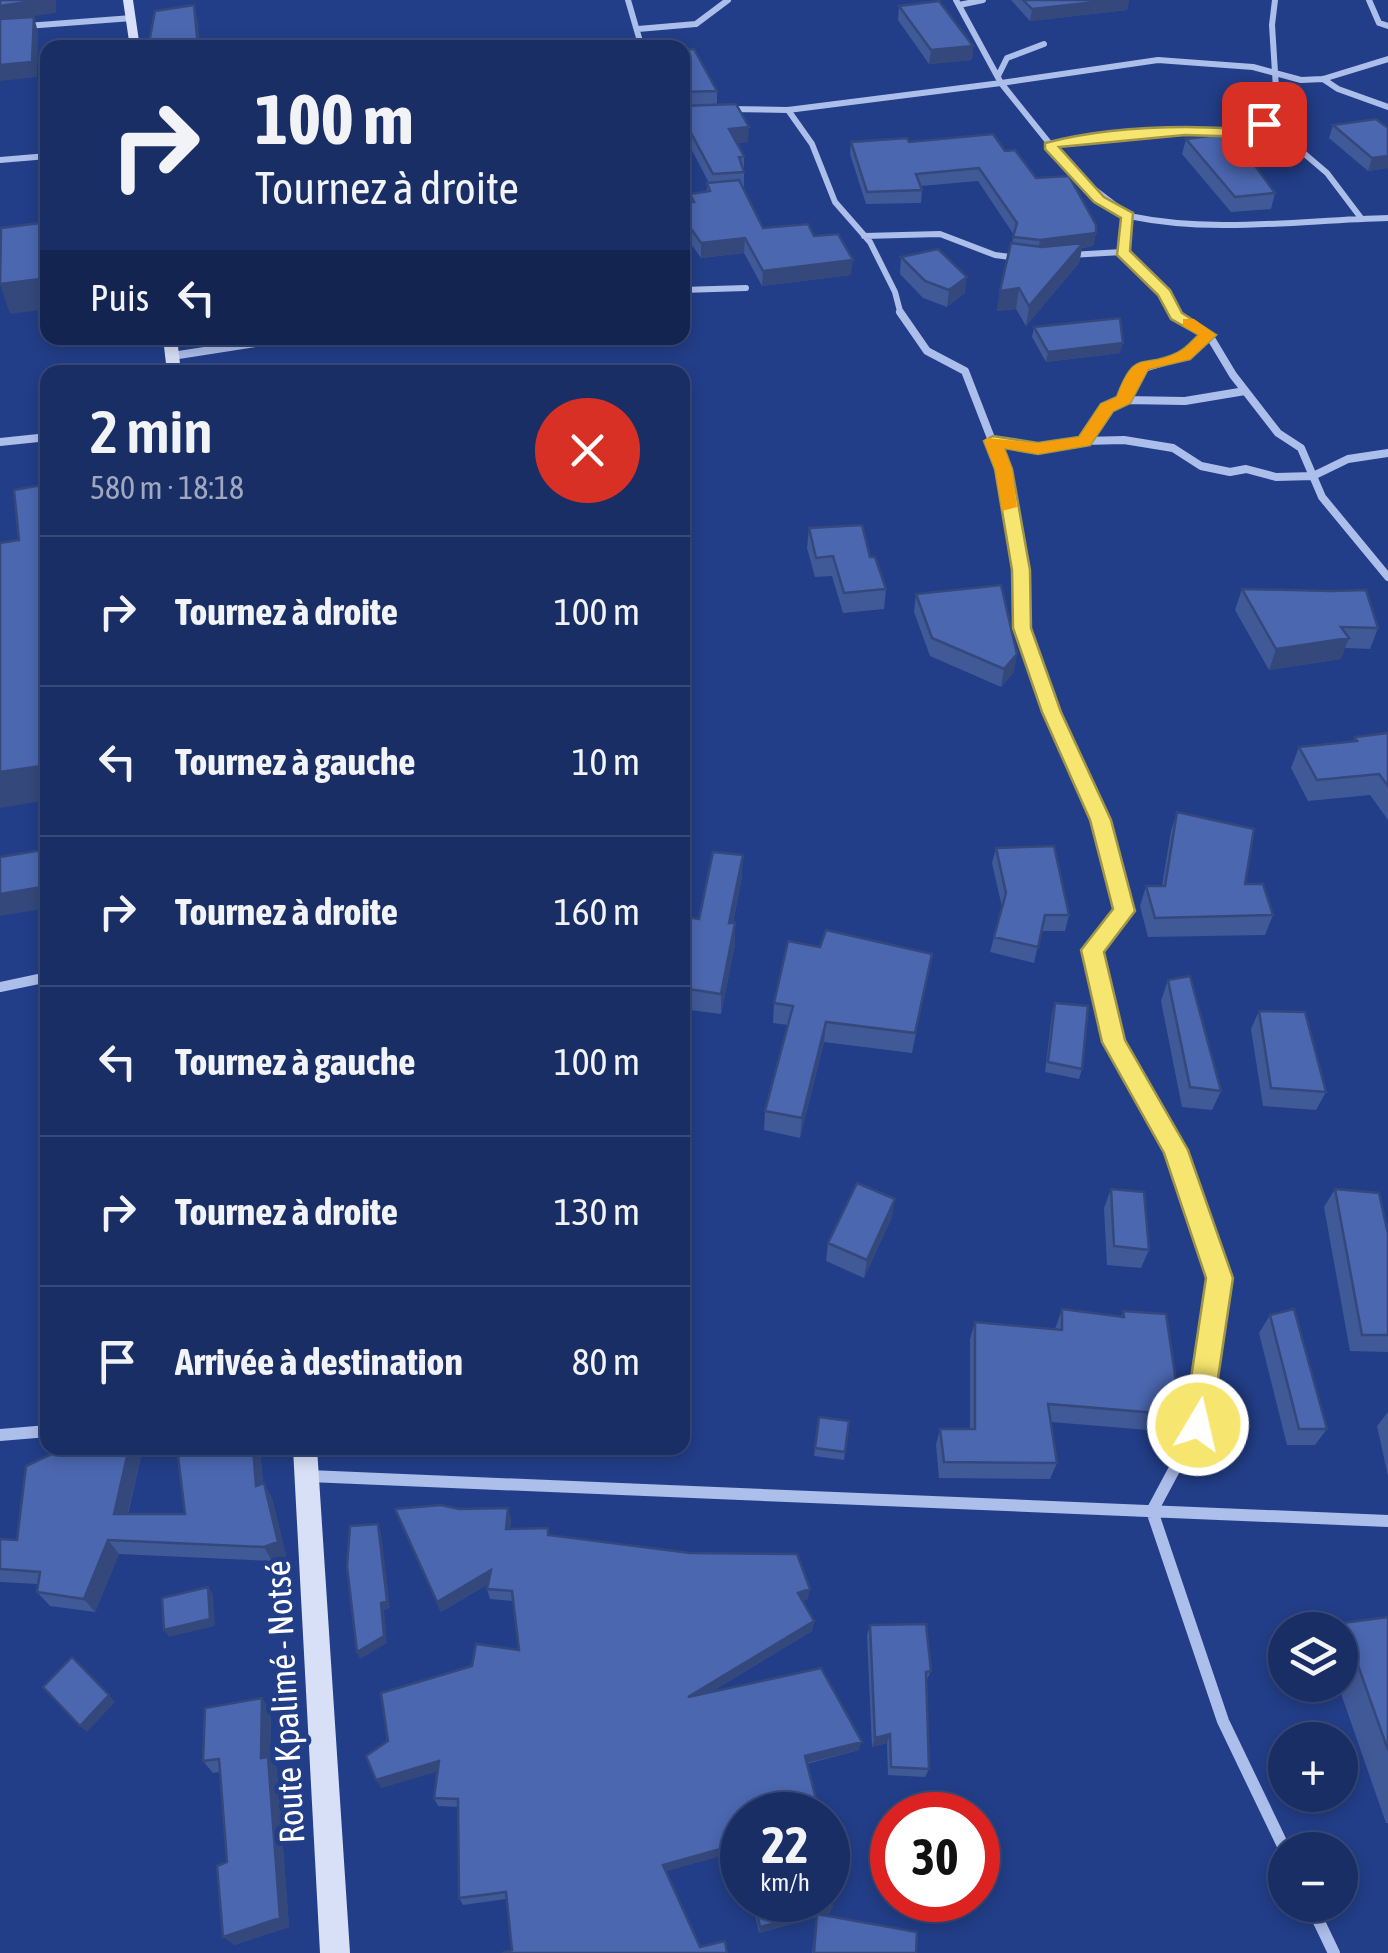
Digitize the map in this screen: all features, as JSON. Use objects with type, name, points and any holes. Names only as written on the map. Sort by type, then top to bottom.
[{"type":"main road","points":[[128,0],[134,40]]},
{"type":"main road","name":"Route Kpalimé - Notsé","points":[[306,1455],[336,1953]]},
{"type":"street","points":[[628,0],[640,40]]},
{"type":"street","points":[[638,29],[696,24],[728,0]]},
{"type":"street","points":[[983,0],[957,2],[1000,79],[1050,146],[1099,200],[1128,216],[1158,224],[1212,226],[1388,218]]},
{"type":"street","points":[[1275,0],[1278,120],[1293,144],[1327,173],[1361,218]]},
{"type":"street","points":[[1369,0],[1379,23],[1388,26]]},
{"type":"street","points":[[0,28],[132,18]]},
{"type":"street","points":[[1000,79],[1008,58],[1044,44]]},
{"type":"street","points":[[1253,67],[1274,57]]},
{"type":"street","points":[[1276,86],[1323,79],[1388,59]]},
{"type":"street","points":[[714,111],[788,110],[1158,60],[1253,67],[1301,80]]},
{"type":"street","points":[[1323,79],[1338,89],[1388,107]]},
{"type":"street","points":[[788,110],[812,144],[834,202],[864,236],[896,292],[902,318],[927,352],[965,370],[1003,469],[1021,570],[1022,628],[1052,712],[1100,820],[1124,911],[1092,950],[1114,1042],[1176,1150],[1220,1278],[1198,1425],[1152,1511],[1224,1721],[1276,1832]]},
{"type":"street","points":[[1250,133],[1278,120]]},
{"type":"street","points":[[1050,146],[1073,139],[1185,131],[1250,133],[1293,144]]},
{"type":"street","points":[[0,160],[40,157]]},
{"type":"street","points":[[1122,252],[1128,216]]},
{"type":"street","points":[[864,236],[940,234],[994,255],[1023,258]]},
{"type":"street","points":[[1056,257],[1122,252],[1164,293],[1176,316],[1209,335],[1278,433],[1301,448],[1322,497],[1388,577]]},
{"type":"street","points":[[690,290],[746,288]]},
{"type":"street","points":[[1124,400],[1132,376],[1143,365],[1185,356],[1209,335]]},
{"type":"street","points":[[173,364],[257,345]]},
{"type":"street","points":[[1084,441],[1107,407],[1124,400],[1168,403],[1216,399],[1245,391]]},
{"type":"street","points":[[0,442],[40,438]]},
{"type":"street","points":[[993,441],[1038,448],[1124,440],[1173,448],[1202,466],[1230,472],[1246,468],[1276,477],[1313,476],[1348,459],[1388,453]]},
{"type":"street","points":[[0,986],[40,978]]},
{"type":"street","points":[[0,1435],[40,1432]]},
{"type":"street","points":[[308,1476],[1388,1521]]},
{"type":"street","points":[[1320,1922],[1334,1953]]},
{"type":"building","points":[[0,0],[41,0],[0,6]]},
{"type":"building","points":[[1023,0],[1114,0],[1032,9]]},
{"type":"building","points":[[939,1],[973,46],[931,50],[899,6]]},
{"type":"building","points":[[194,5],[197,40],[150,40],[155,11]]},
{"type":"building","points":[[34,17],[32,62],[0,65],[0,19]]},
{"type":"building","points":[[690,49],[694,49],[717,91],[690,92]]},
{"type":"building","points":[[736,104],[749,127],[729,129],[744,156],[739,157],[744,172],[713,174],[690,131],[690,106]]},
{"type":"building","points":[[1376,119],[1388,128],[1388,156],[1372,158],[1333,125]]},
{"type":"building","points":[[1231,133],[1275,193],[1235,197],[1186,139]]},
{"type":"building","points":[[993,134],[1005,151],[1015,150],[1036,178],[1069,176],[1096,225],[1096,233],[1040,240],[1013,237],[1017,223],[979,168],[916,174],[922,190],[867,192],[851,142],[907,138],[909,142]]},
{"type":"building","points":[[739,180],[763,228],[808,224],[814,236],[838,234],[853,260],[763,271],[745,238],[701,243],[690,227],[690,202],[694,202],[690,194],[710,191],[707,183]]},
{"type":"building","points":[[40,223],[40,279],[0,284],[1,228]]},
{"type":"building","points":[[1011,243],[1042,247],[1083,243],[1029,306],[1019,288],[1000,291]]},
{"type":"building","points":[[938,249],[967,277],[949,290],[925,281],[901,257]]},
{"type":"building","points":[[1120,318],[1123,343],[1048,352],[1034,327]]},
{"type":"building","points":[[40,485],[40,766],[0,772],[0,543],[19,540],[14,490]]},
{"type":"building","points":[[862,525],[870,557],[875,557],[886,589],[844,593],[833,556],[816,558],[809,528]]},
{"type":"building","points":[[1001,585],[1017,654],[1004,669],[932,638],[916,594]]},
{"type":"building","points":[[1242,589],[1366,590],[1378,628],[1341,627],[1349,638],[1276,649]]},
{"type":"building","points":[[1388,733],[1388,786],[1379,774],[1317,780],[1299,747],[1357,741],[1355,737]]},
{"type":"building","points":[[1177,812],[1254,829],[1245,884],[1263,884],[1273,915],[1155,918],[1146,886],[1165,886]]},
{"type":"building","points":[[1054,846],[1069,915],[1045,915],[1038,947],[994,937],[1006,893],[996,848]]},
{"type":"building","points":[[40,850],[40,887],[0,894],[0,857]]},
{"type":"building","points":[[713,852],[743,855],[729,923],[735,923],[721,994],[690,989],[690,917],[699,919]]},
{"type":"building","points":[[826,930],[932,954],[915,1033],[826,1022],[802,1118],[765,1111],[793,1006],[774,1003],[788,941],[820,947]]},
{"type":"building","points":[[1190,976],[1221,1091],[1190,1087],[1168,980]]},
{"type":"building","points":[[1055,1003],[1088,1006],[1082,1069],[1048,1062]]},
{"type":"building","points":[[1259,1011],[1305,1012],[1326,1092],[1271,1088]]},
{"type":"building","points":[[857,1183],[895,1199],[867,1260],[828,1243]]},
{"type":"building","points":[[1111,1189],[1144,1192],[1149,1250],[1114,1246]]},
{"type":"building","points":[[1335,1189],[1379,1193],[1388,1234],[1388,1335],[1362,1335]]},
{"type":"building","points":[[1062,1309],[1124,1317],[1123,1311],[1166,1314],[1181,1415],[1048,1404],[1057,1463],[944,1462],[940,1429],[975,1429],[975,1322],[1062,1330]]},
{"type":"building","points":[[1294,1309],[1327,1429],[1299,1429],[1270,1315]]},
{"type":"building","points":[[819,1417],[849,1421],[845,1452],[815,1448]]},
{"type":"building","points":[[49,1455],[127,1455],[114,1514],[185,1514],[178,1455],[254,1455],[256,1486],[264,1483],[278,1542],[264,1547],[108,1540],[84,1599],[37,1592],[40,1572],[0,1569],[0,1539],[17,1540],[26,1466]]},
{"type":"building","points":[[441,1505],[459,1509],[508,1508],[506,1529],[548,1528],[548,1535],[690,1553],[797,1554],[810,1589],[798,1593],[814,1621],[688,1697],[821,1668],[862,1742],[805,1756],[814,1792],[720,1792],[720,1849],[663,1865],[700,1947],[725,1941],[727,1953],[502,1953],[512,1950],[506,1892],[459,1898],[458,1799],[434,1798],[439,1761],[376,1780],[366,1756],[388,1741],[381,1693],[472,1666],[476,1644],[519,1650],[512,1591],[487,1589],[491,1570],[437,1602],[395,1509]]},
{"type":"building","points":[[378,1524],[387,1601],[381,1603],[384,1636],[357,1652],[347,1566],[350,1526]]},
{"type":"building","points":[[208,1587],[210,1619],[164,1630],[162,1598]]},
{"type":"building","points":[[1388,1617],[1388,1750],[1358,1665],[1358,1621]]},
{"type":"building","points":[[926,1624],[931,1671],[926,1672],[929,1769],[891,1767],[890,1734],[875,1738],[870,1625]]},
{"type":"building","points":[[72,1657],[109,1695],[80,1726],[43,1687]]},
{"type":"building","points":[[262,1698],[261,1758],[268,1757],[280,1918],[223,1937],[217,1866],[227,1862],[219,1759],[203,1761],[205,1708]]},
{"type":"building","points":[[850,1920],[917,1932],[916,1953],[814,1953],[816,1922]]},
{"type":"slow traffic","points":[[1008,507],[1003,469],[993,441],[1038,448],[1084,441],[1107,407],[1124,400],[1132,376],[1143,365],[1185,356],[1209,335],[1188,323]]},
{"type":"route","points":[[1198,1425],[1220,1278],[1176,1150],[1114,1042],[1092,950],[1124,911],[1100,820],[1052,712],[1022,628],[1021,570],[1003,469],[993,441],[1038,448],[1084,441],[1107,407],[1124,400],[1132,376],[1143,365],[1185,356],[1209,335],[1176,316],[1164,293],[1122,252],[1128,236],[1128,216],[1099,200],[1050,146],[1073,139],[1185,131],[1250,133],[1264,124]]}]
